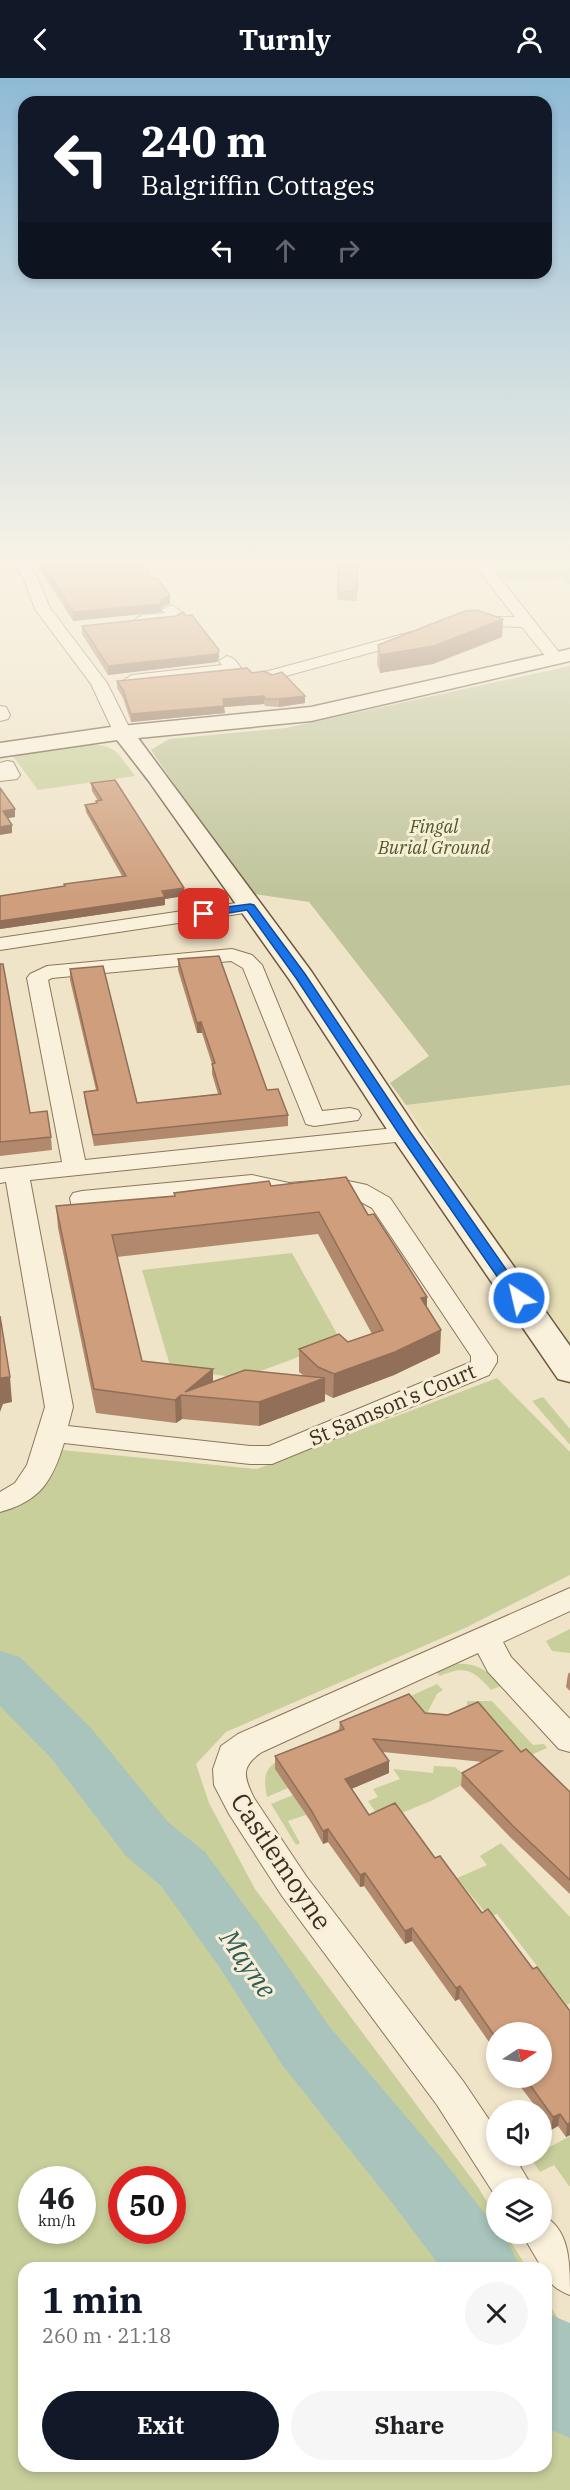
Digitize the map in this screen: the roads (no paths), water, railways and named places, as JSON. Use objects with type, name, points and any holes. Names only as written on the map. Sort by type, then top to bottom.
[{"type":"main road","points":[[2,764],[123,733],[311,714],[503,671]]},
{"type":"main road","points":[[123,733],[301,977],[405,1134],[570,1371]]},
{"type":"street","points":[[90,671],[99,683],[123,733]]},
{"type":"street","points":[[99,683],[210,671]]},
{"type":"street","points":[[272,675],[288,671]]},
{"type":"street","points":[[0,711],[2,716],[0,716]]},
{"type":"street","points":[[0,944],[250,907]]},
{"type":"street","points":[[75,1169],[37,978],[47,972],[232,956],[245,959],[252,965],[314,1119],[350,1115]]},
{"type":"street","points":[[0,1502],[8,1501],[33,1482],[52,1433],[58,1407],[8,1176],[405,1134]]},
{"type":"street","name":"St Samson's Court","points":[[52,1433],[261,1456],[272,1455],[480,1369],[484,1362],[484,1356],[381,1203],[358,1190],[325,1185],[289,1190],[243,1182],[82,1198],[85,1213]]},
{"type":"street","name":"Castlemoyne","points":[[506,2178],[450,2093],[294,1886],[241,1804],[231,1785],[229,1770],[233,1755],[250,1743],[302,1718],[486,1639],[570,1599]]},
{"type":"street","points":[[486,1639],[499,1664],[570,1740]]},
{"type":"street","points":[[549,2244],[570,2276]]},
{"type":"waterway","name":"Mayne","points":[[0,1671],[71,1743],[147,1839],[183,1869],[240,1947],[306,2046],[418,2182],[479,2262]]},
{"type":"waterway","name":"Mayne","points":[[552,2357],[566,2375],[570,2401]]},
{"type":"park label","name":"Fingal Burial Ground","points":[[434,836]]}]
